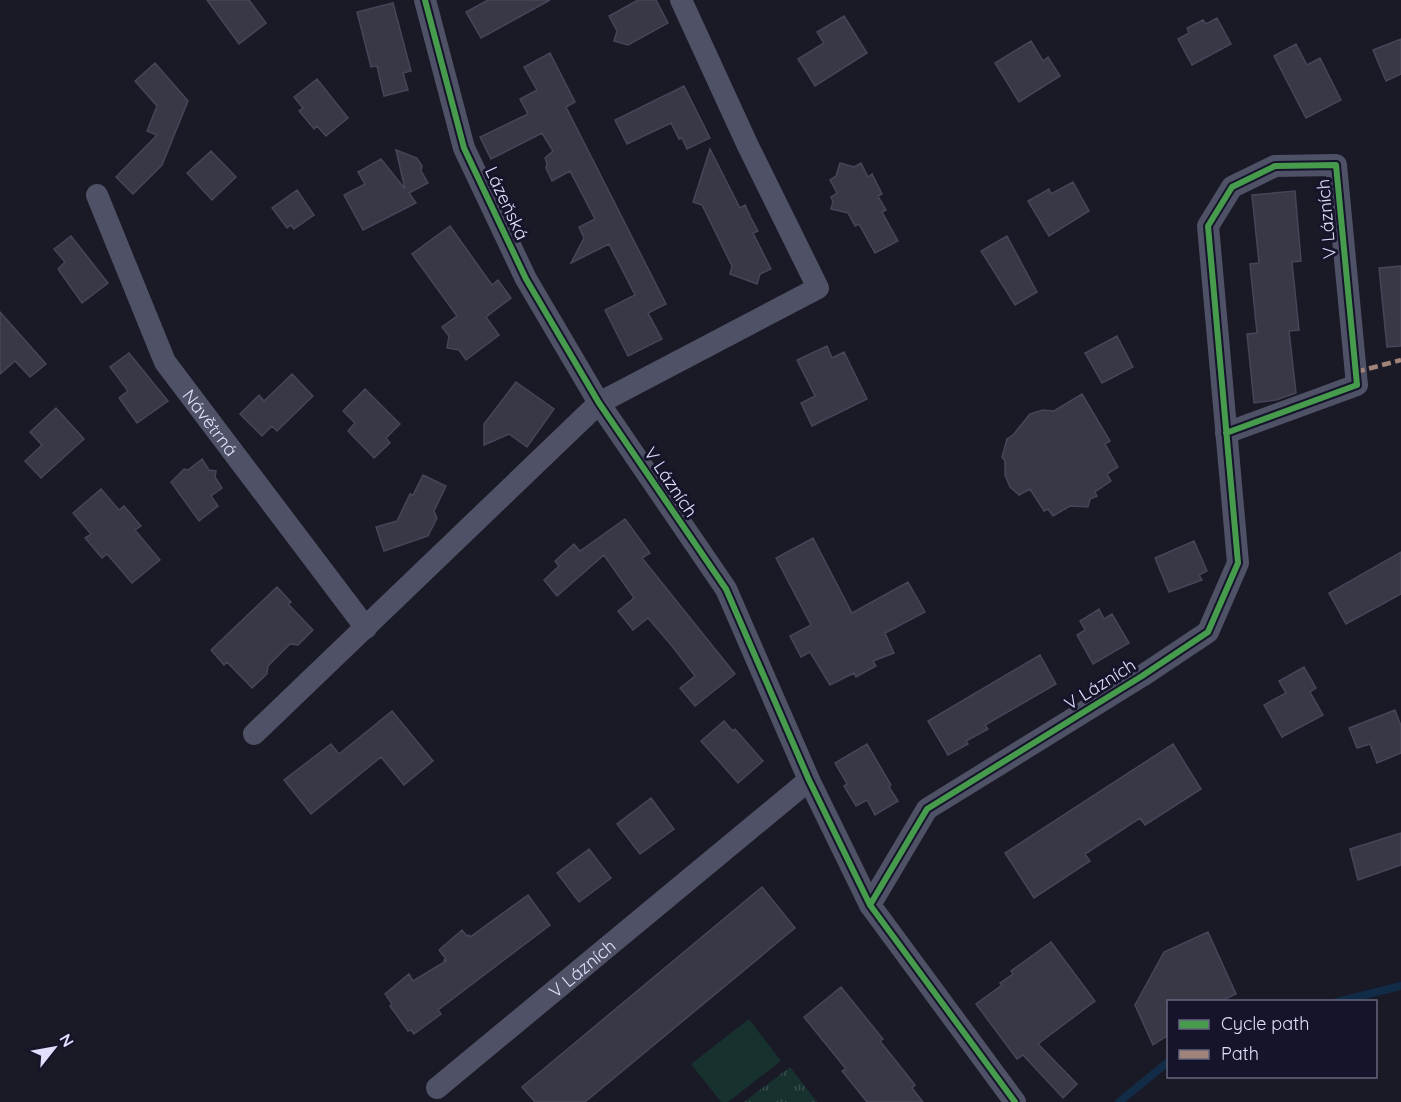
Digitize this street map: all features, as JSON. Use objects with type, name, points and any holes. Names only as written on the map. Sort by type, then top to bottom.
[{"type":"street","name":"Lázeňská","points":[[425,0],[464,148],[526,279],[599,403]]},
{"type":"street","points":[[254,734],[599,403],[818,288],[748,146],[681,0]]},
{"type":"street","name":"V Lázních","points":[[870,905],[927,809],[1132,682],[1208,632],[1238,563],[1226,433],[1208,226],[1232,187],[1275,166],[1336,165],[1357,384],[1226,433]]},
{"type":"street","name":"Návětrná","points":[[97,195],[165,362],[366,628]]},
{"type":"street","name":"V Lázních","points":[[599,403],[726,589],[809,780],[870,905],[1015,1102]]},
{"type":"street","name":"V Lázních","points":[[437,1088],[809,780]]},
{"type":"green space","points":[[749,1019],[781,1061],[728,1102],[721,1102],[691,1064]]},
{"type":"green space","points":[[790,1067],[817,1102],[744,1102]]},
{"type":"building","points":[[207,0],[249,0],[266,23],[239,44]]},
{"type":"building","points":[[488,0],[550,0],[481,38],[466,12]]},
{"type":"building","points":[[638,0],[656,0],[668,23],[628,45],[614,41],[617,31],[609,16]]},
{"type":"building","points":[[393,3],[411,71],[403,73],[408,90],[384,96],[377,66],[371,67],[357,12]]},
{"type":"building","points":[[844,16],[867,53],[815,86],[798,59],[824,43],[817,32]]},
{"type":"building","points":[[1217,18],[1231,44],[1192,65],[1178,39],[1189,33],[1187,28],[1203,20],[1206,24]]},
{"type":"building","points":[[1401,39],[1401,74],[1386,81],[1373,50]]},
{"type":"building","points":[[1031,41],[1043,61],[1048,57],[1060,76],[1019,102],[995,63]]},
{"type":"building","points":[[1296,44],[1307,65],[1320,58],[1341,100],[1306,118],[1274,56]]},
{"type":"building","points":[[550,53],[575,102],[566,107],[666,304],[648,313],[662,339],[628,356],[605,310],[635,295],[609,244],[571,263],[584,238],[579,227],[595,219],[570,171],[552,181],[546,168],[545,158],[553,151],[542,133],[491,159],[480,137],[528,114],[520,99],[537,90],[524,67]]},
{"type":"building","points":[[155,63],[188,101],[162,165],[133,194],[116,177],[157,135],[147,131],[157,106],[135,81]]},
{"type":"building","points":[[317,79],[348,118],[326,136],[317,126],[314,129],[299,111],[303,108],[294,97]]},
{"type":"building","points":[[684,86],[710,138],[687,149],[671,123],[627,144],[615,120]]},
{"type":"building","points":[[710,149],[740,208],[745,205],[758,231],[753,233],[771,269],[760,274],[757,284],[730,274],[732,266],[702,205],[693,202]]},
{"type":"building","points":[[396,150],[417,158],[428,183],[409,193],[416,203],[363,230],[344,195],[365,184],[358,172],[381,159],[405,189]]},
{"type":"building","points":[[211,151],[236,177],[212,200],[187,173]]},
{"type":"building","points":[[840,163],[854,167],[861,163],[868,177],[872,174],[882,194],[878,196],[886,210],[882,212],[898,241],[875,253],[859,224],[855,226],[848,213],[831,209],[833,202],[831,197],[837,193],[830,180],[836,176]]},
{"type":"building","points":[[1073,182],[1089,211],[1049,236],[1028,201],[1049,189],[1051,194]]},
{"type":"building","points":[[297,190],[314,215],[294,229],[291,225],[287,228],[272,208]]},
{"type":"building","points":[[1295,191],[1301,261],[1292,262],[1299,330],[1289,331],[1296,393],[1276,400],[1254,403],[1247,334],[1257,333],[1250,264],[1259,263],[1252,195]]},
{"type":"building","points":[[450,226],[492,285],[498,280],[511,298],[486,317],[499,335],[466,360],[459,350],[447,348],[449,336],[442,327],[457,316],[412,254]]},
{"type":"building","points":[[71,236],[108,283],[82,303],[58,269],[65,262],[54,249]]},
{"type":"building","points":[[1007,236],[1037,292],[1015,305],[981,251]]},
{"type":"building","points":[[1401,266],[1401,346],[1387,347],[1379,268]]},
{"type":"building","points":[[0,312],[46,364],[30,377],[15,361],[0,374]]},
{"type":"building","points":[[1117,336],[1133,367],[1102,383],[1085,353]]},
{"type":"building","points":[[827,346],[832,358],[844,352],[867,399],[812,426],[801,403],[815,396],[797,360]]},
{"type":"building","points":[[129,353],[168,401],[137,423],[119,398],[128,391],[110,367]]},
{"type":"building","points":[[292,374],[313,396],[277,431],[272,426],[262,436],[240,414],[259,395],[264,401]]},
{"type":"building","points":[[516,382],[554,409],[527,447],[509,434],[484,445],[484,424]]},
{"type":"building","points":[[365,389],[400,424],[386,438],[390,443],[374,458],[348,431],[355,423],[343,411]]},
{"type":"building","points":[[1082,394],[1110,441],[1105,444],[1118,467],[1107,474],[1111,481],[1095,492],[1097,496],[1090,499],[1088,507],[1070,506],[1053,516],[1048,509],[1044,511],[1030,489],[1019,495],[1010,487],[1005,475],[1005,461],[1002,457],[1007,439],[1030,414],[1043,410],[1054,411]]},
{"type":"building","points":[[56,408],[84,439],[41,478],[25,461],[42,445],[30,432]]},
{"type":"building","points":[[202,459],[209,470],[216,471],[215,477],[222,488],[211,496],[218,506],[199,521],[171,482],[184,469],[188,470]]},
{"type":"building","points":[[423,475],[446,486],[434,511],[437,518],[428,536],[384,551],[376,527],[397,521],[410,494],[413,495]]},
{"type":"building","points":[[101,489],[119,510],[124,506],[141,526],[135,530],[160,560],[132,583],[107,554],[102,558],[85,538],[91,534],[73,513]]},
{"type":"building","points":[[625,519],[650,553],[642,558],[735,674],[695,706],[680,688],[695,676],[672,646],[648,618],[633,630],[618,611],[634,598],[604,555],[557,596],[544,580],[559,566],[555,561],[574,544],[580,551]]},
{"type":"building","points":[[813,538],[852,613],[908,582],[925,612],[885,633],[894,653],[873,661],[876,666],[856,677],[854,673],[830,685],[810,652],[801,657],[790,636],[811,625],[776,558]]},
{"type":"building","points":[[1194,541],[1207,571],[1199,575],[1202,580],[1169,592],[1155,558]]},
{"type":"building","points":[[1401,552],[1401,594],[1346,624],[1329,593]]},
{"type":"building","points":[[277,587],[291,602],[288,604],[313,630],[298,645],[290,644],[268,666],[267,674],[252,688],[227,662],[224,665],[211,650]]},
{"type":"building","points":[[1099,609],[1104,619],[1112,614],[1129,643],[1093,664],[1077,635],[1085,630],[1080,621]]},
{"type":"building","points":[[1040,655],[1056,684],[985,725],[988,729],[966,741],[968,744],[948,755],[928,721]]},
{"type":"building","points":[[1304,667],[1316,688],[1310,692],[1323,715],[1282,737],[1264,705],[1286,693],[1279,681]]},
{"type":"building","points":[[1395,710],[1401,726],[1401,753],[1377,763],[1370,744],[1357,748],[1349,728]]},
{"type":"building","points":[[392,711],[433,761],[404,785],[381,757],[311,814],[284,780],[331,744],[339,754]]},
{"type":"building","points":[[724,721],[733,731],[735,729],[763,761],[738,783],[701,741]]},
{"type":"building","points":[[867,744],[898,801],[875,815],[867,800],[856,806],[844,786],[847,784],[835,763]]},
{"type":"building","points":[[1173,744],[1201,789],[1145,825],[1140,818],[1085,854],[1090,861],[1034,898],[1005,853]]},
{"type":"building","points":[[651,798],[674,829],[640,854],[617,824]]},
{"type":"building","points":[[1401,833],[1401,865],[1358,880],[1350,849]]},
{"type":"building","points":[[589,849],[611,878],[579,902],[557,873]]},
{"type":"building","points":[[762,887],[795,928],[585,1102],[535,1102],[522,1087]]},
{"type":"building","points":[[528,895],[550,925],[438,1010],[441,1014],[414,1034],[411,1030],[408,1031],[390,1006],[392,1004],[385,994],[409,974],[413,981],[446,961],[439,950],[462,930],[470,937]]},
{"type":"building","points":[[1208,932],[1236,994],[1223,1000],[1167,1000],[1167,1036],[1153,1045],[1135,1005],[1164,952]]},
{"type":"building","points":[[1051,942],[1095,1001],[1038,1044],[1077,1084],[1063,1098],[1023,1055],[1017,1059],[976,1004],[1002,985],[1000,983],[1013,974],[1011,971]]},
{"type":"building","points":[[841,987],[883,1039],[880,1041],[915,1085],[912,1088],[923,1102],[867,1102],[842,1071],[846,1069],[804,1017]]},
{"type":"waterway","points":[[1345,1000],[1401,986]]},
{"type":"waterway","points":[[1119,1102],[1167,1063]]},
{"type":"marked path","points":[[1356,372],[1401,360]]},
{"type":"cycle path","points":[[425,0],[464,148],[526,279],[599,403],[726,589],[809,780],[870,905],[1015,1102]]},
{"type":"cycle path","points":[[870,905],[927,809],[1142,676],[1208,632],[1238,563],[1208,226],[1232,187],[1275,166],[1336,165],[1357,385],[1226,433]]}]
